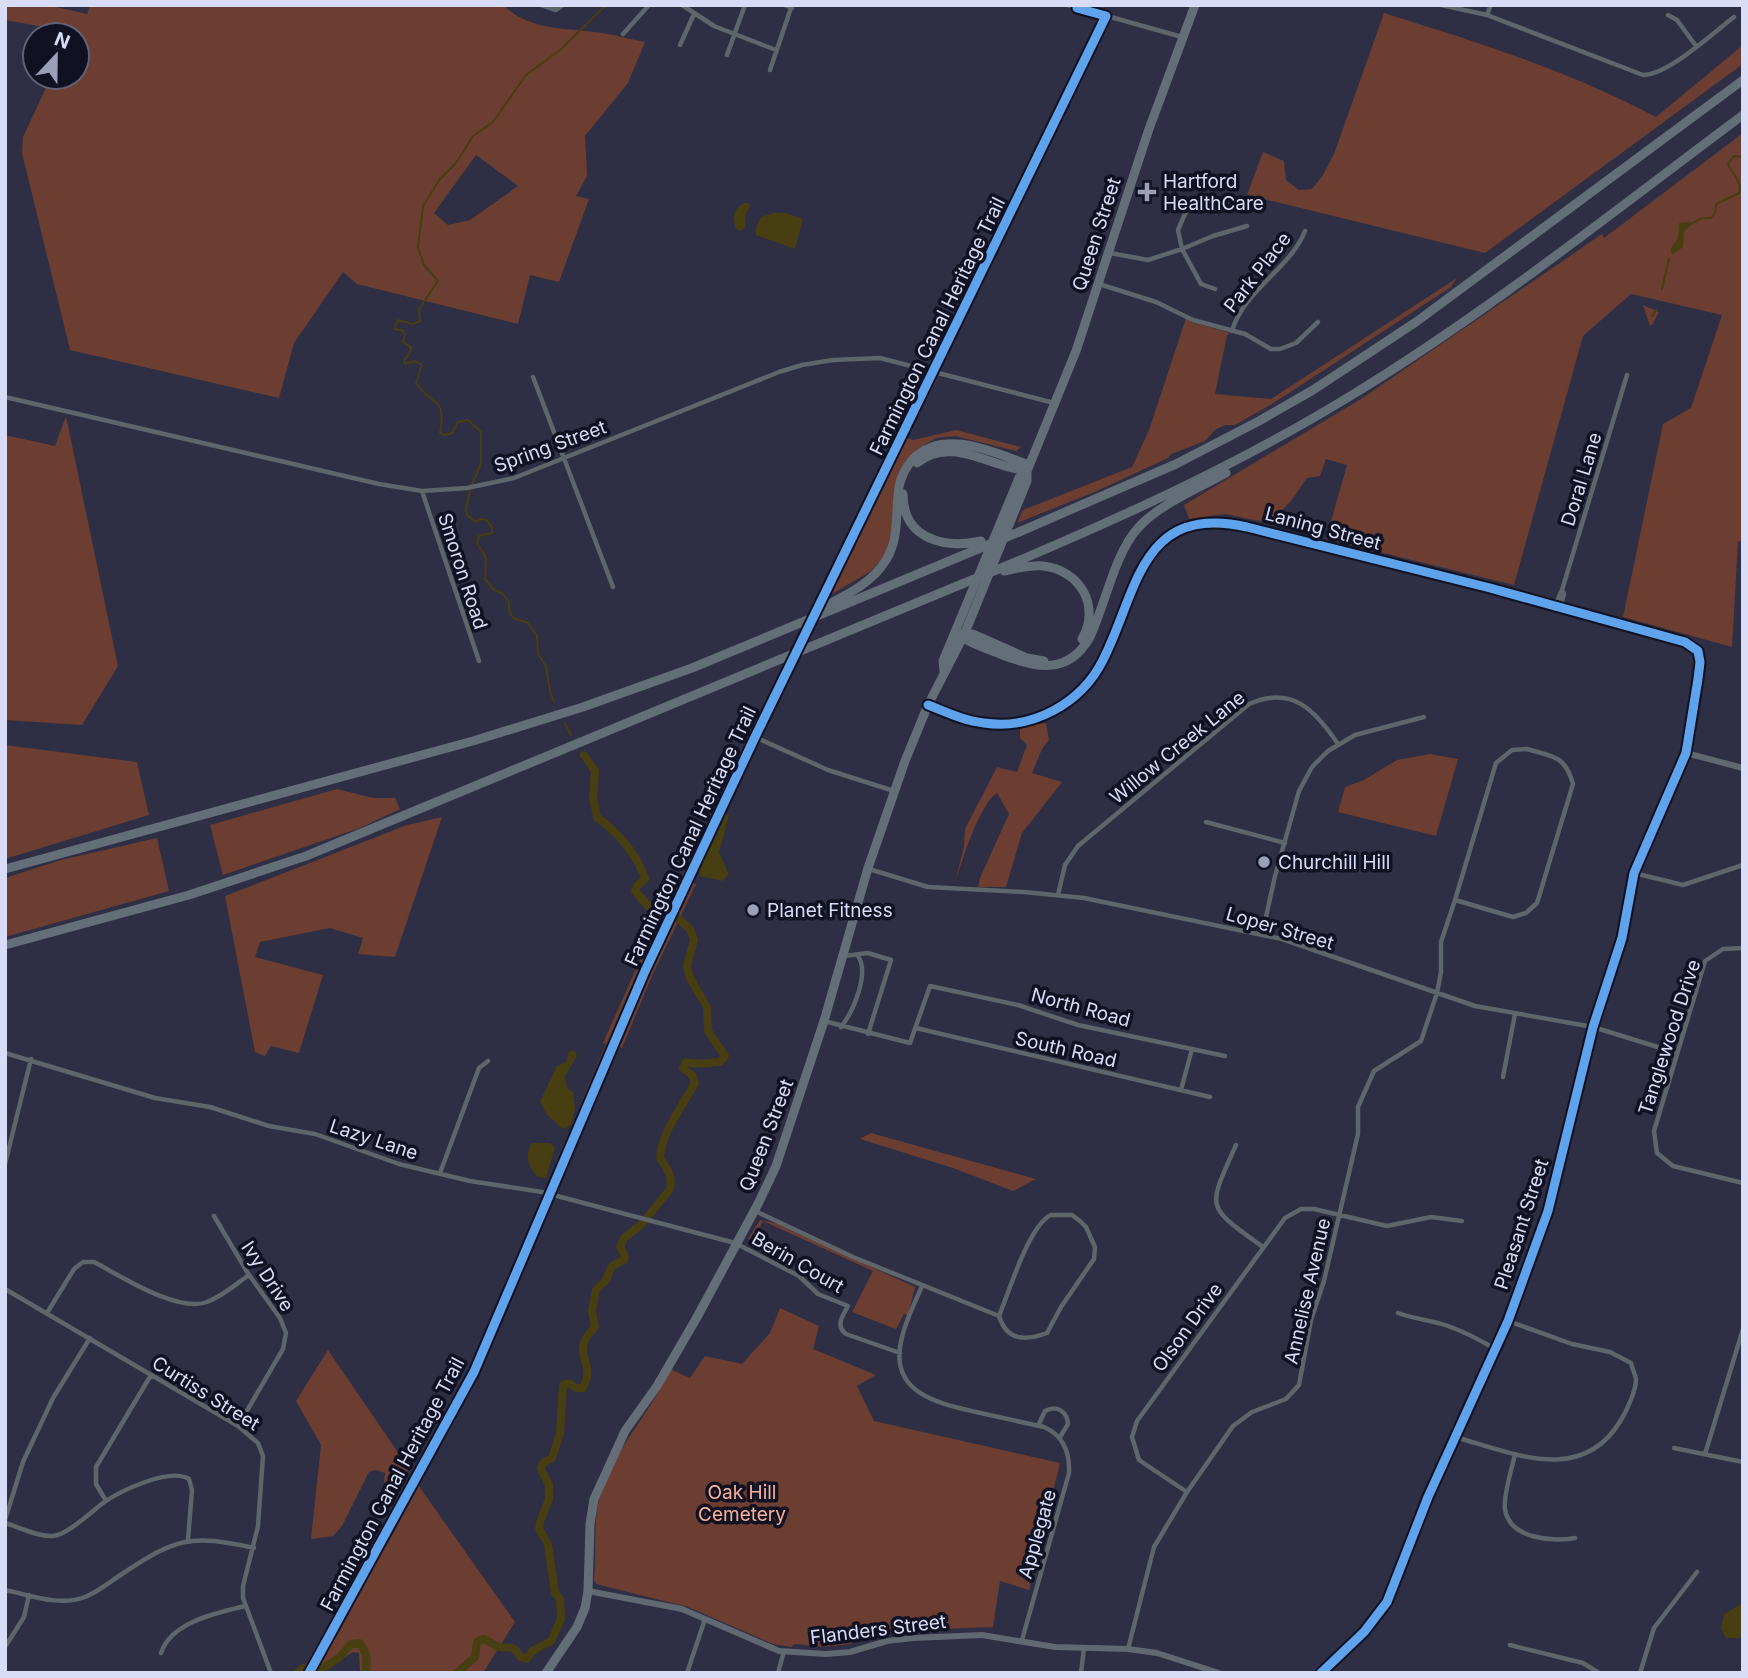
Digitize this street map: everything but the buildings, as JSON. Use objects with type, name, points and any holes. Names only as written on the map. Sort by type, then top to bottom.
[{"type":"highway","name":"Queen Street","points":[[546,1673],[577,1628],[588,1591],[590,1524],[594,1499],[625,1431],[657,1386],[776,1166],[824,1021],[868,868],[895,791],[928,705],[950,664],[960,634],[1027,481],[1028,468],[1055,403],[1098,284],[1149,129],[1195,5]]},
{"type":"highway","points":[[5,869],[509,731],[644,686],[979,545],[1019,532],[1185,459],[1322,385],[1416,321],[1743,80]]},
{"type":"highway","points":[[960,634],[971,642],[1033,666],[1056,665],[1072,658],[1083,649],[1090,637],[1126,546],[1144,521],[1277,444],[1483,308],[1743,115]]},
{"type":"highway","points":[[5,945],[159,904],[287,863],[373,830],[813,645],[1004,569],[1205,477],[1352,395]]},
{"type":"highway","points":[[833,605],[871,578],[886,559],[895,536],[902,477],[912,460],[924,450],[945,443],[961,444],[1028,468]]},
{"type":"highway","points":[[979,545],[946,543],[933,540],[919,532],[909,520],[904,507],[904,489],[909,474],[921,460],[945,450],[1014,470],[1028,468]]},
{"type":"highway","points":[[960,634],[973,634],[1041,661],[1062,657],[1082,640],[1089,622],[1090,609],[1083,588],[1072,576],[1041,566],[1004,569]]},
{"type":"street","points":[[541,5],[556,10],[563,5]]},
{"type":"street","points":[[623,34],[649,5]]},
{"type":"street","points":[[682,5],[734,35],[776,50]]},
{"type":"street","points":[[727,55],[745,5]]},
{"type":"street","points":[[770,70],[792,6],[784,5]]},
{"type":"street","points":[[1068,5],[1183,37]]},
{"type":"street","points":[[1441,5],[1487,15],[1643,75],[1659,72],[1734,18]]},
{"type":"street","points":[[1487,15],[1491,5]]},
{"type":"street","points":[[680,45],[694,14]]},
{"type":"street","points":[[1668,15],[1677,20],[1696,46]]},
{"type":"street","points":[[1190,202],[1178,230],[1182,249],[1201,284],[1215,289]]},
{"type":"street","points":[[1109,253],[1148,260],[1247,226]]},
{"type":"street","name":"Park Place","points":[[1232,331],[1250,299],[1300,243],[1305,231]]},
{"type":"street","points":[[1098,284],[1156,302],[1193,320],[1245,334],[1271,349],[1280,349],[1296,343],[1318,322]]},
{"type":"street","name":"Spring Street","points":[[5,397],[379,484],[422,491],[467,488],[514,478],[779,372],[833,360],[870,357],[900,361],[1055,403]]},
{"type":"street","name":"Doral Lane","points":[[1558,607],[1559,593],[1627,375]]},
{"type":"street","points":[[533,377],[613,587]]},
{"type":"street","name":"Smoron Road","points":[[422,491],[479,661]]},
{"type":"street","name":"Laning Street","points":[[928,705],[973,721],[1003,724],[1035,719],[1062,706],[1084,687],[1102,662],[1136,577],[1148,556],[1175,533],[1209,523],[1227,523],[1685,642],[1698,651],[1700,662],[1686,753]]},
{"type":"street","name":"Willow Creek Lane","points":[[1058,895],[1065,865],[1078,846],[1249,704],[1276,697],[1298,702],[1319,716],[1338,744]]},
{"type":"street","points":[[1262,935],[1304,780],[1318,760],[1338,744],[1364,732],[1424,717]]},
{"type":"street","points":[[755,737],[828,770],[895,791]]},
{"type":"street","name":"Annelise Avenue","points":[[1128,1649],[1154,1547],[1187,1492],[1233,1426],[1252,1412],[1286,1399],[1299,1385],[1311,1320],[1324,1281],[1358,1133],[1358,1107],[1374,1071],[1421,1041],[1437,993],[1441,972],[1441,942],[1496,763],[1512,750],[1527,749],[1559,759],[1569,768],[1573,784],[1537,903],[1526,913],[1513,917],[1455,900]]},
{"type":"street","points":[[1686,753],[1743,768]]},
{"type":"street","name":"Pleasant Street","points":[[1321,1673],[1364,1632],[1387,1602],[1428,1497],[1508,1321],[1548,1212],[1593,1027],[1622,939],[1634,873],[1686,753]]},
{"type":"street","points":[[1206,822],[1285,843]]},
{"type":"street","points":[[1634,873],[1683,885],[1743,865]]},
{"type":"street","name":"Loper Street","points":[[868,868],[928,887],[1058,895],[1140,908],[1282,939],[1475,1006],[1593,1027],[1677,1053]]},
{"type":"street","name":"Tanglewood Drive","points":[[1743,948],[1723,949],[1705,961],[1654,1131],[1657,1153],[1673,1166],[1743,1183]]},
{"type":"street","points":[[843,956],[868,953],[891,960],[869,1034]]},
{"type":"street","points":[[841,1027],[852,1011],[863,970],[858,956]]},
{"type":"street","name":"North Road","points":[[916,1028],[930,986],[1018,1005],[1078,1025],[1225,1056]]},
{"type":"street","points":[[1503,1077],[1515,1013]]},
{"type":"street","points":[[824,1021],[910,1043],[916,1028]]},
{"type":"street","name":"South Road","points":[[916,1028],[1210,1097]]},
{"type":"street","points":[[1181,1090],[1192,1049]]},
{"type":"street","name":"Lazy Lane","points":[[5,1053],[155,1098],[210,1107],[269,1126],[315,1134],[399,1164],[470,1181],[542,1192],[735,1243]]},
{"type":"street","points":[[5,1164],[31,1059]]},
{"type":"street","points":[[440,1173],[479,1068],[488,1060]]},
{"type":"street","points":[[1236,1145],[1216,1190],[1215,1201],[1218,1212],[1226,1220],[1263,1247]]},
{"type":"street","name":"Olson Drive","points":[[1187,1492],[1139,1460],[1132,1437],[1137,1420],[1285,1218],[1293,1212],[1314,1209],[1340,1215]]},
{"type":"street","points":[[754,1210],[782,1225],[922,1286],[999,1316],[1003,1327],[1018,1337],[1031,1339],[1047,1333],[1061,1307],[1094,1259],[1095,1247],[1086,1227],[1080,1221],[1072,1216],[1051,1215],[1038,1225],[999,1316]]},
{"type":"street","points":[[1340,1215],[1387,1226],[1431,1217],[1462,1221]]},
{"type":"street","name":"Ivy Drive","points":[[214,1216],[249,1275],[280,1318],[286,1334],[283,1349],[238,1426]]},
{"type":"street","name":"Berin Court","points":[[735,1243],[799,1276],[818,1294],[848,1306],[841,1321],[842,1331],[883,1349],[900,1353]]},
{"type":"street","points":[[47,1313],[74,1269],[83,1262],[94,1262],[171,1300],[188,1304],[205,1303],[249,1275]]},
{"type":"street","points":[[922,1286],[902,1336],[900,1353],[908,1379],[919,1392],[931,1401],[1038,1426],[1059,1437]]},
{"type":"street","name":"Curtiss Street","points":[[5,1289],[238,1426],[258,1443],[263,1456],[258,1526],[243,1586],[245,1605],[271,1673]]},
{"type":"street","points":[[1398,1313],[1446,1325],[1495,1349]]},
{"type":"street","points":[[1455,1437],[1515,1454],[1559,1461],[1582,1456],[1600,1446],[1613,1433],[1625,1412],[1636,1380],[1631,1363],[1610,1352],[1572,1344],[1508,1321]]},
{"type":"street","points":[[1705,1454],[1743,1329]]},
{"type":"street","points":[[89,1338],[53,1398],[23,1462],[5,1521],[54,1536],[107,1500],[141,1484],[182,1474],[189,1479],[192,1490],[188,1540]]},
{"type":"street","points":[[107,1500],[96,1484],[96,1467],[151,1375]]},
{"type":"street","name":"Applegate","points":[[1022,1640],[1069,1473],[1067,1451],[1059,1437],[1068,1424],[1066,1417],[1061,1410],[1051,1408],[1045,1410],[1038,1426]]},
{"type":"street","points":[[1674,1448],[1743,1462]]},
{"type":"street","points":[[1515,1454],[1505,1500],[1508,1519],[1515,1527],[1535,1538],[1576,1538]]},
{"type":"street","points":[[5,1590],[58,1601],[85,1597],[156,1551],[188,1540],[217,1540],[254,1548]]},
{"type":"street","points":[[1640,1673],[1654,1628],[1697,1572]]},
{"type":"street","name":"Flanders Street","points":[[588,1591],[682,1609],[779,1651],[826,1654],[850,1652],[887,1641],[982,1635],[1055,1647],[1128,1649],[1157,1653],[1219,1673]]},
{"type":"street","points":[[5,1647],[24,1617],[29,1595]]},
{"type":"street","points":[[161,1653],[166,1642],[176,1632],[205,1618],[245,1605]]},
{"type":"street","points":[[687,1673],[706,1619]]},
{"type":"street","points":[[1510,1645],[1583,1663],[1599,1673]]},
{"type":"street","points":[[1081,1673],[1084,1648]]},
{"type":"street","points":[[778,1673],[784,1651]]},
{"type":"green space","points":[[5,5],[47,5],[87,14],[90,5],[503,5],[535,23],[645,42],[628,83],[585,136],[587,176],[576,196],[589,199],[559,282],[530,275],[518,324],[357,284],[343,272],[294,343],[279,398],[70,350],[22,153],[23,137],[44,91],[91,91],[91,21],[21,23],[5,20]],"holes":[[[476,155],[518,186],[470,220],[448,225],[434,213]]]},
{"type":"green space","points":[[1384,13],[1557,72],[1656,117],[1743,45],[1743,64],[1485,253],[1247,195],[1263,152],[1284,161],[1286,180],[1299,190],[1312,189],[1323,175],[1334,154]]},
{"type":"green space","points":[[1099,19],[1109,22],[940,368],[930,366]]},
{"type":"green space","points":[[1743,133],[1743,540],[1738,542],[1732,647],[1623,617],[1663,424],[1691,408],[1722,315],[1631,294],[1583,336],[1514,585],[1326,539],[1347,465],[1326,459],[1320,476],[1307,478],[1291,501],[1269,523],[1225,514],[1189,519],[1184,505],[1361,399],[1602,234],[1604,238]]},
{"type":"green space","points":[[1457,278],[1451,287],[1272,404],[1235,425],[1216,429],[1205,441],[1171,454],[1168,458],[1097,491],[1017,523],[1023,510],[1132,467],[1149,430],[1186,318],[1191,322],[1230,333],[1227,335],[1215,394],[1271,399]]},
{"type":"green space","points":[[1643,305],[1659,312],[1650,326]]},
{"type":"green space","points":[[925,374],[938,377],[907,438],[913,440],[956,430],[1021,447],[1016,451],[955,436],[936,438],[917,449],[905,464],[885,555],[871,571],[827,597],[832,586],[823,589]]},
{"type":"green space","points":[[66,416],[118,666],[82,725],[5,720],[5,435],[55,446]]},
{"type":"green space","points":[[789,678],[693,883],[696,884],[652,976],[622,1048],[619,1047],[558,1191],[546,1187],[606,1044],[603,1043],[676,879],[680,880],[777,684]]},
{"type":"green space","points":[[1046,723],[1049,740],[1042,749],[1032,773],[1062,782],[1022,833],[1006,887],[978,887],[1009,814],[997,793],[990,799],[977,821],[954,886],[964,847],[965,829],[997,767],[1017,772],[1027,745],[1020,738],[1020,727]]},
{"type":"green space","points":[[5,745],[137,762],[149,815],[5,859]]},
{"type":"green space","points":[[1430,754],[1458,759],[1436,836],[1338,812],[1345,787],[1364,780],[1397,760]]},
{"type":"green space","points":[[337,789],[373,798],[395,798],[400,809],[360,828],[223,875],[210,825]]},
{"type":"green space","points":[[442,817],[395,957],[358,954],[363,938],[330,928],[260,942],[255,957],[323,975],[299,1053],[271,1046],[265,1056],[255,1052],[225,896],[407,825]]},
{"type":"green space","points":[[157,838],[169,891],[5,937],[5,878],[61,860]]},
{"type":"green space","points":[[871,1133],[1036,1179],[1013,1191],[953,1168],[860,1139]]},
{"type":"green space","points":[[543,1196],[553,1199],[485,1358],[418,1485],[515,1622],[483,1673],[360,1673],[359,1653],[353,1652],[326,1670],[319,1667],[316,1673],[301,1673],[450,1408],[476,1355]]},
{"type":"green space","points":[[760,1220],[775,1223],[915,1287],[908,1315],[904,1314],[896,1329],[852,1312],[873,1271],[763,1221],[753,1240],[748,1239]]},
{"type":"green space","name":"Oak Hill Cemetery","points":[[780,1308],[819,1326],[813,1349],[876,1375],[857,1386],[874,1421],[1060,1463],[1029,1590],[1000,1581],[993,1627],[886,1631],[850,1644],[824,1647],[794,1644],[791,1647],[773,1644],[688,1607],[596,1584],[596,1522],[602,1488],[617,1457],[670,1369],[690,1378],[705,1356],[742,1364],[770,1333]]},
{"type":"green space","points":[[328,1350],[408,1467],[406,1478],[394,1499],[384,1482],[385,1473],[376,1470],[369,1472],[342,1526],[333,1536],[311,1539],[321,1445],[296,1401]]},
{"type":"shaded area","points":[[744,203],[749,203],[750,206],[746,213],[745,228],[739,231],[736,229],[734,214]]},
{"type":"shaded area","points":[[786,213],[803,219],[795,249],[756,235],[755,230],[761,217]]},
{"type":"shaded area","points":[[1679,223],[1692,224],[1684,232],[1683,247],[1671,253],[1671,248],[1678,238]]},
{"type":"shaded area","points":[[727,813],[729,816],[719,852],[729,874],[723,881],[700,876],[699,871]]},
{"type":"shaded area","points":[[574,1050],[577,1056],[565,1076],[567,1088],[573,1092],[575,1109],[571,1125],[563,1129],[547,1115],[540,1101],[557,1066],[566,1062],[569,1052]]},
{"type":"shaded area","points":[[532,1143],[550,1143],[555,1147],[546,1178],[538,1177],[530,1165],[528,1152]]},
{"type":"shaded area","points":[[1743,1603],[1743,1638],[1726,1638],[1721,1628],[1724,1614]]},
{"type":"waterway","points":[[472,485],[481,463],[481,432],[468,420],[458,422],[452,433],[440,433],[440,407],[416,383],[422,365],[415,361],[405,364],[404,360],[411,347],[403,342],[405,334],[402,330],[394,329],[398,320],[413,324],[420,321],[419,309],[438,281],[424,265],[418,247],[423,206],[473,136],[493,122],[526,75],[560,50],[606,5]]},
{"type":"waterway","points":[[1691,224],[1702,218],[1711,218],[1716,204],[1739,193],[1738,182],[1728,164],[1734,156],[1743,157]]},
{"type":"waterway","points":[[1662,289],[1669,259]]},
{"type":"waterway","points":[[1652,316],[1657,309]]},
{"type":"waterway","points":[[470,490],[467,515],[476,522],[479,519],[486,520],[492,527],[492,533],[479,536],[477,543],[486,558],[485,579],[509,602],[513,618],[528,623],[537,636],[538,654],[546,666],[554,702]]},
{"type":"waterway","points":[[565,724],[571,735]]},
{"type":"waterway","points":[[457,1673],[475,1657],[477,1642],[483,1639],[499,1647],[512,1648],[520,1657],[527,1659],[532,1651],[551,1641],[561,1619],[560,1599],[555,1593],[548,1544],[539,1529],[549,1499],[549,1485],[541,1469],[543,1463],[552,1458],[560,1433],[563,1385],[569,1383],[576,1388],[583,1388],[587,1378],[583,1344],[595,1327],[592,1311],[596,1290],[606,1280],[612,1266],[624,1260],[625,1256],[620,1247],[624,1238],[641,1225],[670,1189],[670,1176],[660,1158],[664,1138],[695,1083],[693,1076],[683,1068],[686,1062],[720,1062],[725,1056],[708,1031],[707,1007],[690,978],[687,966],[694,940],[690,929],[674,915],[653,911],[635,891],[645,879],[642,870],[626,845],[597,817],[593,798],[595,771],[584,755]]},
{"type":"waterway","points":[[315,1673],[339,1658],[351,1644],[359,1643],[366,1657],[366,1673]]},
{"type":"waterway","points":[[297,1673],[303,1668],[314,1673]]},
{"type":"cycle path","name":"Farmington Canal Heritage Trail","points":[[309,1673],[474,1372],[645,971],[755,737],[1106,16],[1077,8],[1078,5]]},
{"type":"cycle path","points":[[928,705],[969,720],[1002,724],[1037,718],[1053,711],[1068,701],[1094,676],[1136,581],[1148,559],[1164,540],[1184,528],[1212,523],[1247,527],[1490,588],[1685,642],[1698,651],[1700,662],[1686,753],[1634,873],[1622,938],[1593,1027],[1548,1211],[1508,1321],[1428,1497],[1387,1602],[1364,1632],[1321,1673]]},
{"type":"place","name":"Hartford HealthCare","points":[[1147,192]]},
{"type":"place","name":"Churchill Hill","points":[[1264,862]]},
{"type":"place","name":"Planet Fitness","points":[[753,910]]}]
